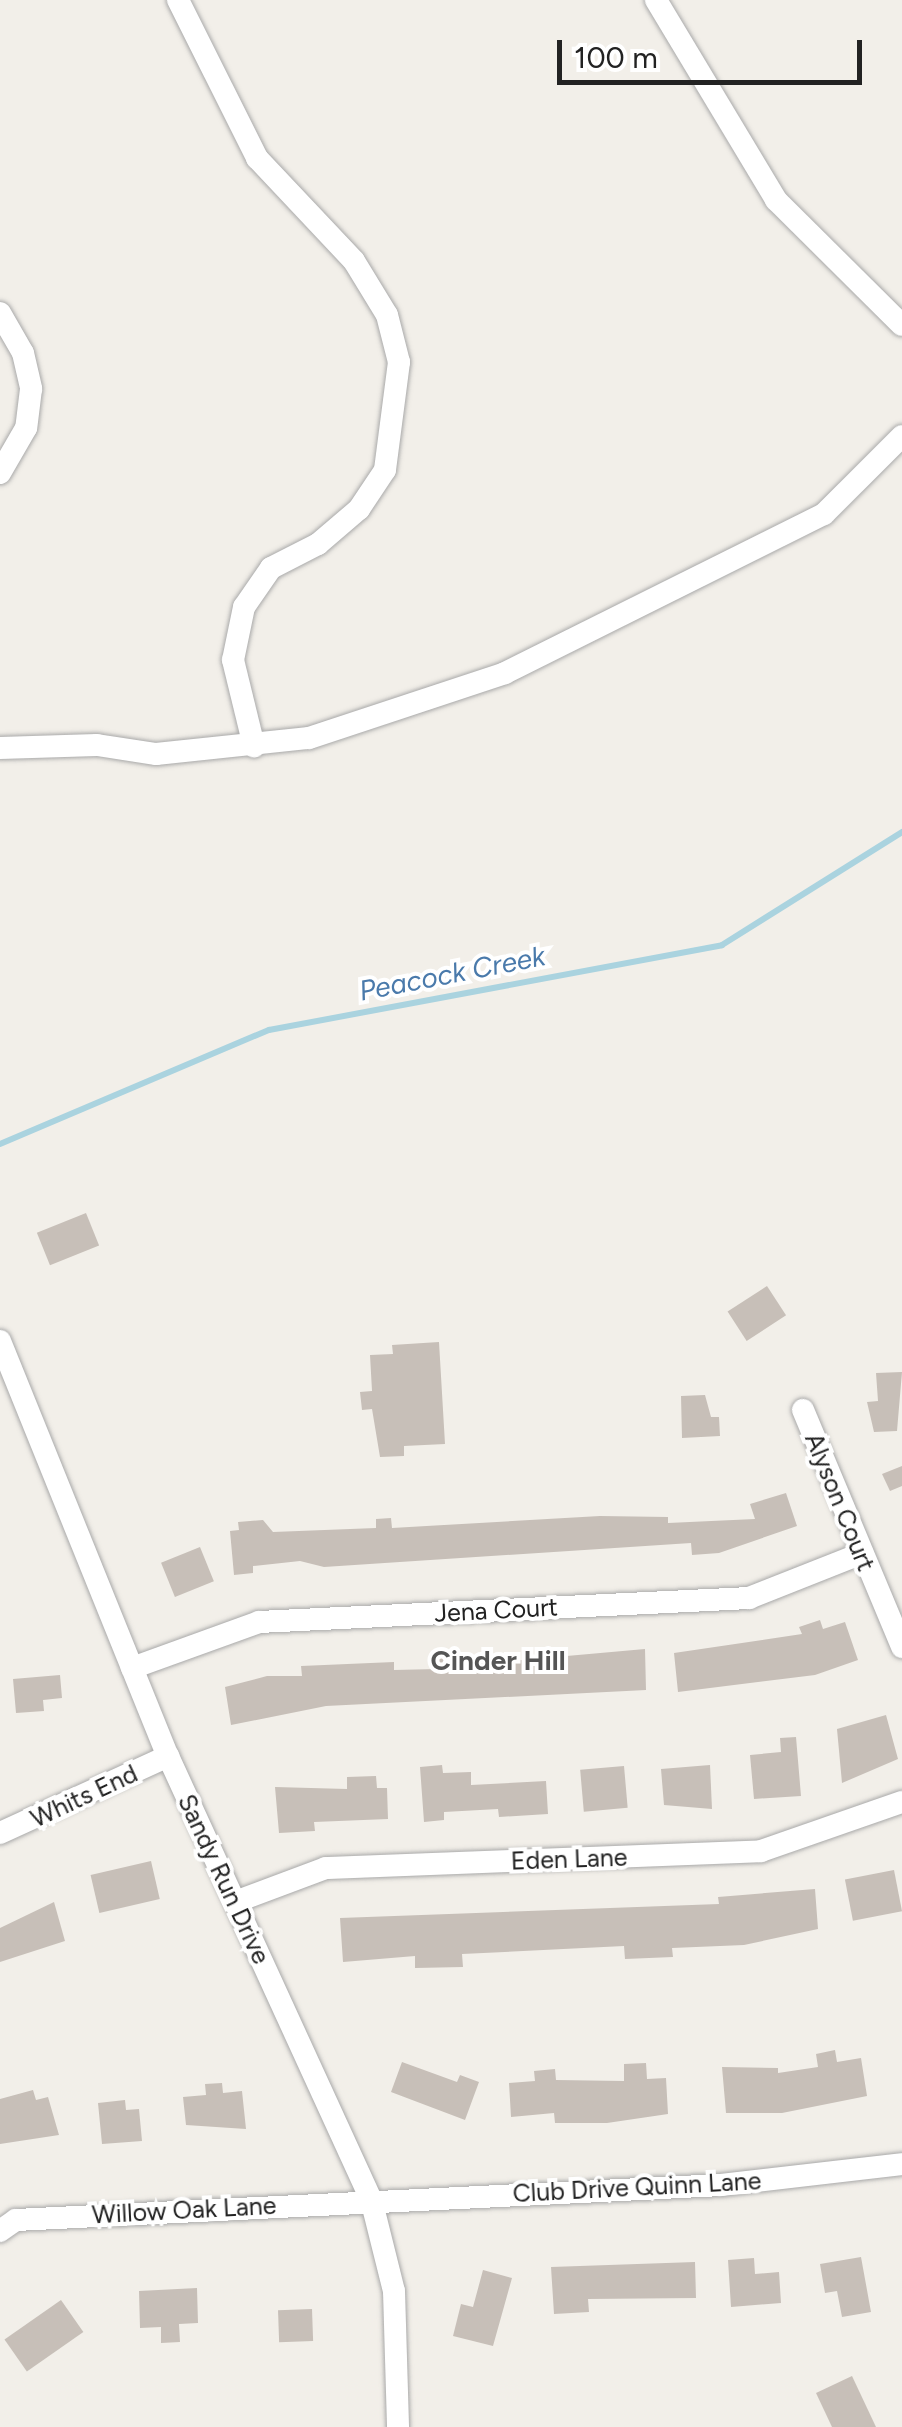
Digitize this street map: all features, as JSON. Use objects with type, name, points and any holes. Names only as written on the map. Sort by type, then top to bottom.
[{"type":"street","points":[[178,0],[257,158],[354,261],[387,315],[399,362],[385,470],[359,509],[318,544],[271,568],[244,608],[232,660],[254,746]]},
{"type":"street","points":[[656,0],[776,200],[902,325]]},
{"type":"street","points":[[0,313],[22,353],[31,389],[26,428],[0,473]]},
{"type":"street","points":[[0,748],[97,745],[156,754],[308,738],[505,673],[824,514],[902,436]]},
{"type":"street","name":"Sandy Run Drive","points":[[0,1341],[168,1756],[371,2199],[394,2291],[398,2427]]},
{"type":"street","name":"Alyson Court","points":[[803,1410],[902,1647]]},
{"type":"street","name":"Jena Court","points":[[132,1668],[259,1622],[749,1598],[860,1554]]},
{"type":"street","name":"Whits End","points":[[0,1833],[168,1756]]},
{"type":"street","name":"Eden Lane","points":[[234,1902],[326,1868],[761,1851],[902,1802]]},
{"type":"street","name":"Club Drive Quinn Lane","points":[[371,2199],[721,2185],[902,2164]]},
{"type":"street","name":"Willow Oak Lane","points":[[0,2231],[16,2220],[371,2199]]},
{"type":"building","points":[[86,1213],[99,1245],[50,1265],[37,1233]]},
{"type":"building","points":[[767,1286],[786,1315],[747,1341],[728,1312]]},
{"type":"building","points":[[439,1342],[445,1444],[404,1446],[404,1456],[380,1457],[372,1409],[362,1410],[360,1392],[372,1391],[370,1355],[393,1354],[392,1345]]},
{"type":"building","points":[[902,1372],[897,1431],[874,1432],[867,1402],[878,1401],[876,1373]]},
{"type":"building","points":[[705,1395],[711,1417],[719,1417],[720,1436],[682,1438],[681,1396]]},
{"type":"building","points":[[902,1466],[902,1486],[890,1491],[882,1474]]},
{"type":"building","points":[[786,1493],[797,1526],[719,1553],[692,1555],[691,1543],[324,1567],[300,1561],[253,1566],[253,1573],[234,1575],[230,1531],[239,1530],[238,1522],[263,1520],[273,1532],[376,1528],[376,1519],[391,1518],[392,1528],[600,1516],[668,1517],[668,1523],[755,1519],[750,1504]]},
{"type":"building","points":[[200,1547],[214,1581],[175,1597],[161,1563]]},
{"type":"building","points":[[820,1620],[823,1629],[845,1622],[858,1660],[815,1675],[678,1692],[674,1653],[802,1634],[799,1627]]},
{"type":"building","points":[[645,1649],[646,1690],[326,1706],[231,1725],[225,1687],[267,1676],[302,1676],[301,1666],[394,1662],[394,1670],[437,1669],[437,1658],[500,1655],[500,1662]]},
{"type":"building","points":[[60,1675],[62,1698],[43,1700],[44,1711],[16,1713],[13,1679]]},
{"type":"building","points":[[886,1715],[898,1759],[842,1783],[837,1729]]},
{"type":"building","points":[[796,1737],[801,1796],[754,1799],[750,1755],[781,1752],[780,1738]]},
{"type":"building","points":[[442,1765],[443,1773],[471,1772],[471,1785],[546,1781],[548,1814],[499,1817],[498,1809],[444,1812],[444,1820],[424,1822],[420,1767]]},
{"type":"building","points":[[710,1765],[712,1809],[664,1805],[661,1769]]},
{"type":"building","points":[[624,1766],[628,1808],[584,1812],[580,1770]]},
{"type":"building","points":[[376,1776],[377,1788],[387,1788],[388,1819],[314,1822],[315,1831],[279,1833],[275,1787],[347,1789],[347,1777]]},
{"type":"building","points":[[151,1861],[160,1899],[99,1913],[91,1875]]},
{"type":"building","points":[[894,1870],[902,1911],[853,1921],[845,1880]]},
{"type":"building","points":[[815,1889],[818,1929],[744,1945],[672,1948],[673,1957],[625,1959],[624,1946],[462,1954],[463,1967],[415,1968],[415,1956],[343,1962],[340,1918],[719,1904],[718,1897]]},
{"type":"building","points":[[54,1902],[65,1941],[0,1962],[0,1928]]},
{"type":"building","points":[[835,2050],[837,2062],[861,2058],[867,2096],[782,2113],[726,2113],[722,2067],[778,2068],[778,2073],[818,2067],[816,2054]]},
{"type":"building","points":[[402,2062],[457,2082],[460,2075],[479,2082],[465,2120],[391,2092]]},
{"type":"building","points":[[646,2063],[647,2079],[666,2078],[668,2114],[607,2123],[555,2123],[554,2113],[511,2117],[509,2083],[535,2081],[534,2071],[555,2069],[556,2080],[624,2081],[624,2064]]},
{"type":"building","points":[[222,2083],[223,2093],[242,2091],[246,2129],[186,2125],[183,2097],[206,2095],[205,2084]]},
{"type":"building","points":[[33,2090],[36,2100],[48,2097],[59,2135],[0,2144],[0,2099]]},
{"type":"building","points":[[125,2100],[126,2110],[139,2109],[142,2141],[102,2144],[98,2103]]},
{"type":"building","points":[[861,2257],[871,2312],[842,2317],[837,2291],[825,2293],[820,2264]]},
{"type":"building","points":[[754,2258],[755,2274],[779,2272],[781,2303],[731,2307],[728,2260]]},
{"type":"building","points":[[695,2262],[696,2298],[588,2299],[589,2312],[554,2314],[551,2267]]},
{"type":"building","points":[[483,2270],[512,2278],[493,2346],[453,2336],[461,2304],[473,2307]]},
{"type":"building","points":[[197,2288],[198,2323],[179,2324],[180,2342],[161,2343],[161,2327],[140,2328],[139,2291]]},
{"type":"building","points":[[61,2300],[83,2332],[27,2372],[4,2340]]},
{"type":"building","points":[[312,2309],[313,2341],[279,2342],[278,2310]]},
{"type":"building","points":[[852,2376],[876,2427],[832,2427],[816,2393]]},
{"type":"waterway","name":"Peacock Creek","points":[[0,1144],[269,1030],[722,945],[902,832]]},
{"type":"district","name":"Cinder Hill","points":[[498,1660]]}]
